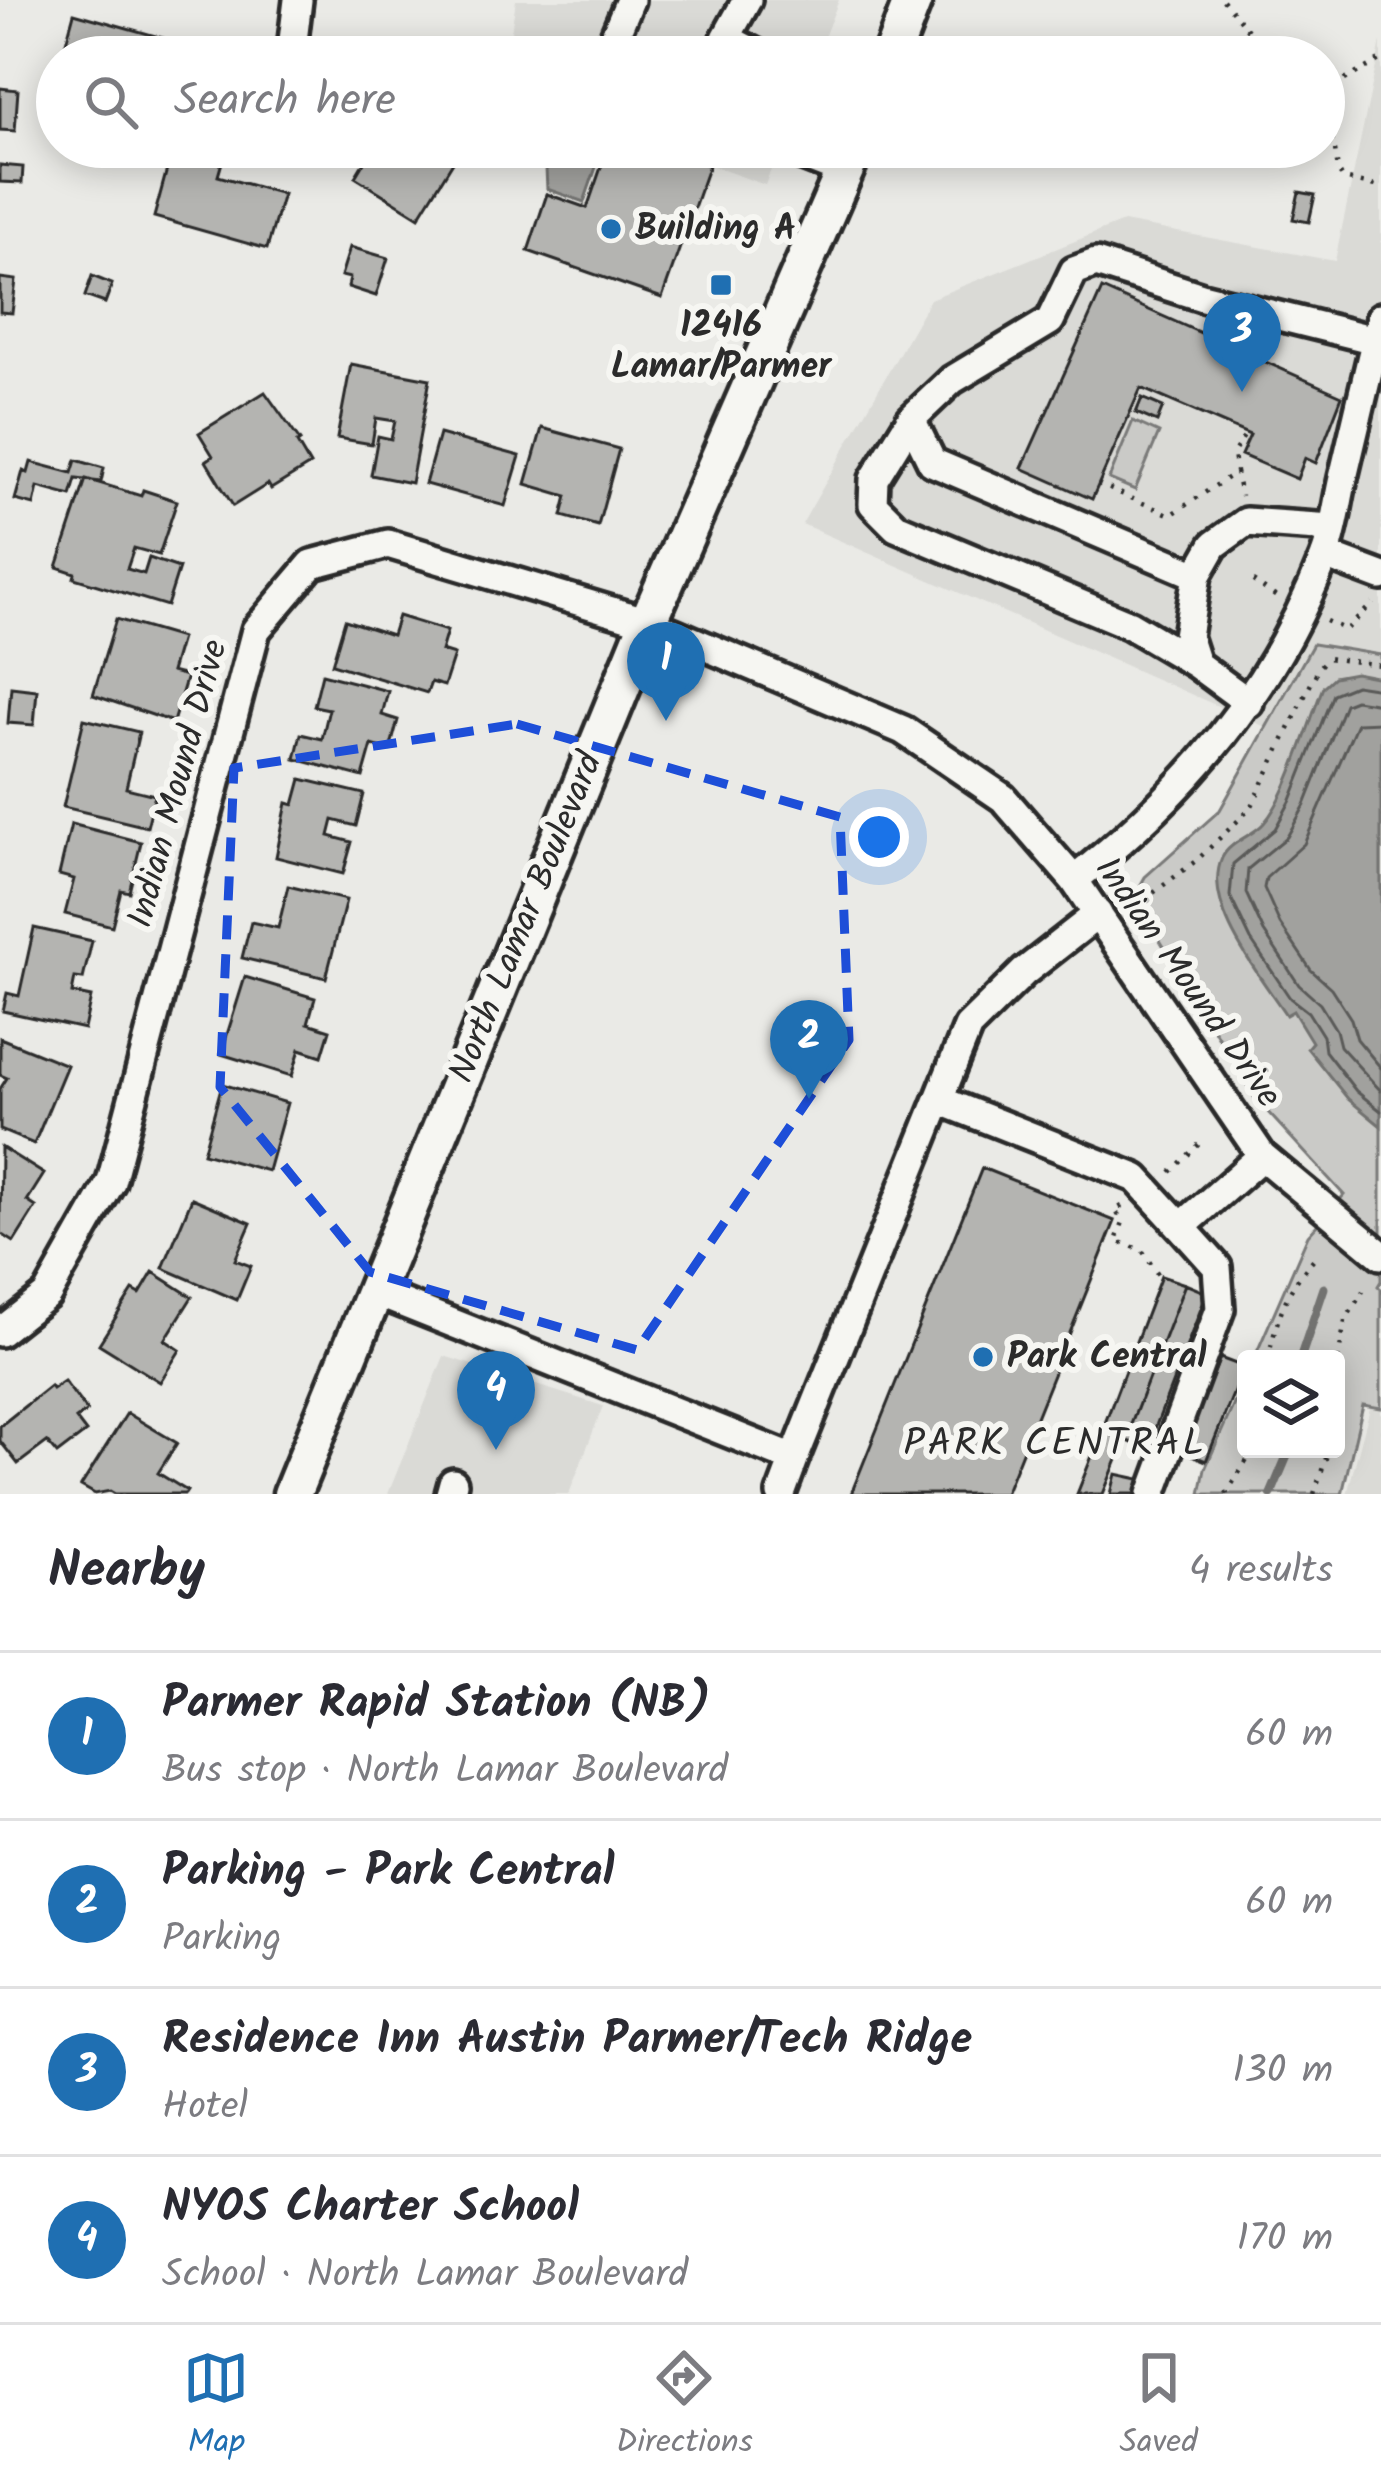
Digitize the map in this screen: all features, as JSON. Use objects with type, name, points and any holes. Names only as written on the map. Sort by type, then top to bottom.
[{"type":"main road","points":[[899,36],[914,0]]},
{"type":"main road","name":"North Lamar Boulevard","points":[[292,1494],[648,622],[846,168]]},
{"type":"street","points":[[294,36],[298,0]]},
{"type":"street","points":[[615,36],[630,0]]},
{"type":"street","points":[[727,36],[747,0]]},
{"type":"street","points":[[1074,880],[1139,828],[1250,704],[1329,542],[1378,328],[1202,297],[1096,262],[1074,271],[1050,321],[952,380],[911,419],[874,478],[873,503],[896,527],[1130,625],[1196,664],[1250,704]]},
{"type":"street","points":[[911,419],[932,462],[1197,575]]},
{"type":"street","points":[[1196,664],[1186,637],[1197,575],[1214,545],[1246,522],[1329,542],[1381,576]]},
{"type":"street","name":"Indian Mound Drive","points":[[0,1332],[46,1295],[111,1182],[256,630],[311,564],[388,544],[648,622],[903,730],[1004,798],[1074,880],[1262,1156],[1381,1255]]},
{"type":"street","points":[[781,1494],[968,1027],[1024,972],[1098,914]]},
{"type":"street","points":[[939,1100],[1136,1178],[1217,1267],[1220,1309],[1152,1494]]},
{"type":"street","points":[[1181,1227],[1262,1156]]},
{"type":"street","points":[[375,1292],[794,1459]]},
{"type":"path","points":[[1223,0],[1253,36]]},
{"type":"path","points":[[1345,80],[1381,59]]},
{"type":"path","points":[[1336,168],[1343,178],[1381,187]]},
{"type":"path","points":[[1242,500],[1234,452],[1246,433]]},
{"type":"path","points":[[1098,484],[1171,515],[1236,472]]},
{"type":"path","points":[[1144,900],[1197,860],[1251,808],[1327,658],[1381,664]]},
{"type":"path","points":[[1270,1350],[1280,1305],[1318,1254]]},
{"type":"path","points":[[1340,1350],[1345,1321],[1364,1291]]},
{"type":"path","points":[[1226,1494],[1248,1458]]},
{"type":"path","points":[[1314,1494],[1326,1458]]},
{"type":"highlighted area","points":[[517,724],[840,817],[849,1040],[637,1350],[370,1272],[220,1087],[234,768]]},
{"type":"shaded area","points":[[516,0],[839,0],[824,36],[510,36]]},
{"type":"shaded area","points":[[1381,42],[1381,655],[1313,644],[1268,728],[802,524],[930,299],[1123,222],[1335,261]]},
{"type":"shaded area","points":[[718,168],[772,168],[765,185]]},
{"type":"shaded area","points":[[1133,421],[1159,433],[1135,490],[1109,479]]},
{"type":"shaded area","points":[[1313,644],[1381,655],[1381,1408],[1363,1405],[1342,1494],[1200,1494],[1205,1469],[1237,1397],[1237,1458],[1345,1458],[1345,1350],[1258,1350],[1308,1235],[1344,1195],[1255,1098],[1134,897],[1145,877],[1220,810]]},
{"type":"shaded area","points":[[444,1356],[603,1406],[569,1494],[388,1494]]},
{"type":"shaded area","points":[[1381,1367],[1381,1494],[1347,1494]]},
{"type":"water","points":[[546,168],[596,168],[584,202],[547,189]]},
{"type":"water","points":[[1355,673],[1381,678],[1381,1126],[1348,1099],[1307,1048],[1312,1042],[1293,1011],[1286,1015],[1249,961],[1226,918],[1218,877],[1226,852],[1259,828],[1273,811],[1323,687],[1334,677]]},
{"type":"building","points":[[74,13],[156,36],[68,36]]},
{"type":"building","points":[[0,88],[18,90],[15,131],[0,130]]},
{"type":"building","points":[[0,165],[23,167],[22,183],[0,182]]},
{"type":"building","points":[[167,168],[220,168],[218,176],[283,194],[267,249],[154,217]]},
{"type":"building","points":[[360,168],[449,168],[419,217],[355,177]]},
{"type":"building","name":"Building A","points":[[601,168],[708,168],[662,298],[528,251],[547,194],[587,208]]},
{"type":"building","points":[[1299,192],[1315,195],[1309,222],[1293,219]]},
{"type":"building","points":[[350,247],[388,258],[376,296],[348,287],[350,278],[341,276]]},
{"type":"building","points":[[92,276],[112,284],[105,303],[85,296]]},
{"type":"building","points":[[0,278],[16,280],[12,313],[0,312]]},
{"type":"building","points":[[1102,289],[1342,396],[1316,463],[1305,458],[1297,479],[1241,455],[1250,435],[1141,388],[1092,499],[1022,468]]},
{"type":"building","points":[[351,364],[430,379],[411,483],[371,475],[378,436],[391,439],[395,421],[376,418],[372,444],[337,438]]},
{"type":"building","points":[[265,392],[300,441],[310,465],[233,506],[206,461],[213,456],[199,433]]},
{"type":"building","points":[[1142,398],[1163,407],[1157,422],[1136,413]]},
{"type":"building","points":[[542,428],[619,449],[598,526],[562,516],[567,496],[526,484]]},
{"type":"building","points":[[439,434],[520,456],[505,506],[425,484]]},
{"type":"building","points":[[76,460],[104,468],[101,482],[76,479],[71,496],[38,487],[34,505],[15,500],[23,471],[28,473],[31,462],[72,473]]},
{"type":"building","points":[[86,479],[177,501],[159,555],[134,548],[127,569],[144,574],[149,558],[179,568],[167,606],[74,578],[75,573],[57,567]]},
{"type":"building","points":[[398,616],[447,631],[441,651],[454,655],[444,686],[431,682],[427,693],[332,664],[345,620],[392,635]]},
{"type":"building","points":[[116,619],[181,638],[171,672],[187,676],[173,722],[93,695]]},
{"type":"building","points":[[322,674],[388,691],[382,715],[398,720],[390,750],[372,745],[363,777],[295,759],[301,734],[322,739],[329,709],[314,706]]},
{"type":"building","points":[[11,687],[37,690],[34,725],[8,723]]},
{"type":"building","points":[[84,719],[139,732],[126,788],[155,795],[147,827],[63,807]]},
{"type":"building","points":[[301,779],[364,794],[356,826],[333,820],[329,836],[352,842],[343,874],[276,857],[287,803],[294,805]]},
{"type":"building","points":[[71,824],[141,842],[129,892],[121,890],[112,926],[65,914],[74,879],[59,875]]},
{"type":"building","points":[[288,886],[346,900],[326,978],[242,958],[251,922],[278,928]]},
{"type":"building","points":[[34,928],[92,941],[83,979],[75,978],[72,993],[91,997],[84,1029],[3,1011],[7,993],[19,996]]},
{"type":"building","points":[[245,977],[315,998],[308,1023],[330,1030],[322,1056],[300,1049],[292,1076],[221,1054]]},
{"type":"building","points":[[0,1038],[67,1065],[34,1144],[0,1130],[0,1089],[7,1078],[0,1075]]},
{"type":"building","points":[[222,1084],[287,1103],[268,1171],[203,1153]]},
{"type":"building","points":[[1,1147],[44,1174],[27,1201],[36,1207],[14,1242],[0,1233]]},
{"type":"building","name":"Park Central","points":[[982,1168],[1115,1221],[1005,1494],[851,1494]]},
{"type":"building","points":[[192,1198],[251,1223],[235,1260],[251,1266],[237,1300],[163,1268]]},
{"type":"building","points":[[153,1272],[192,1297],[165,1340],[180,1350],[160,1382],[99,1344],[133,1290],[140,1294]]},
{"type":"building","points":[[1161,1276],[1185,1284],[1125,1440],[1102,1431]]},
{"type":"building","points":[[1185,1284],[1207,1293],[1147,1449],[1125,1440]]},
{"type":"building","points":[[1220,1358],[1237,1364],[1237,1384],[1206,1461],[1182,1451]]},
{"type":"building","points":[[64,1381],[87,1411],[76,1419],[86,1432],[57,1454],[47,1442],[18,1464],[0,1441],[0,1426],[50,1386]]},
{"type":"building","points":[[127,1413],[177,1443],[158,1473],[185,1494],[95,1494],[81,1486]]},
{"type":"building","points":[[1102,1431],[1125,1440],[1103,1494],[1077,1494]]},
{"type":"building","points":[[1116,1474],[1139,1479],[1136,1494],[1111,1494]]},
{"type":"waterway","points":[[1303,1350],[1324,1288]]},
{"type":"waterway","points":[[1271,1494],[1286,1458]]},
{"type":"place","name":"Building A","points":[[611,229]]},
{"type":"place","name":"12416 Lamar/Parmer","points":[[721,285]]},
{"type":"place","name":"Residence Inn Austin Parmer/Tech Ridge","points":[[1242,392]]},
{"type":"place","name":"Parmer Rapid Station (NB)","points":[[666,721]]},
{"type":"place","name":"Parking - Park Central","points":[[809,1099]]},
{"type":"place","name":"Park Central","points":[[983,1357]]},
{"type":"place","name":"NYOS Charter School","points":[[496,1450]]},
{"type":"district","name":"PARK CENTRAL","points":[[1055,1445]]}]
